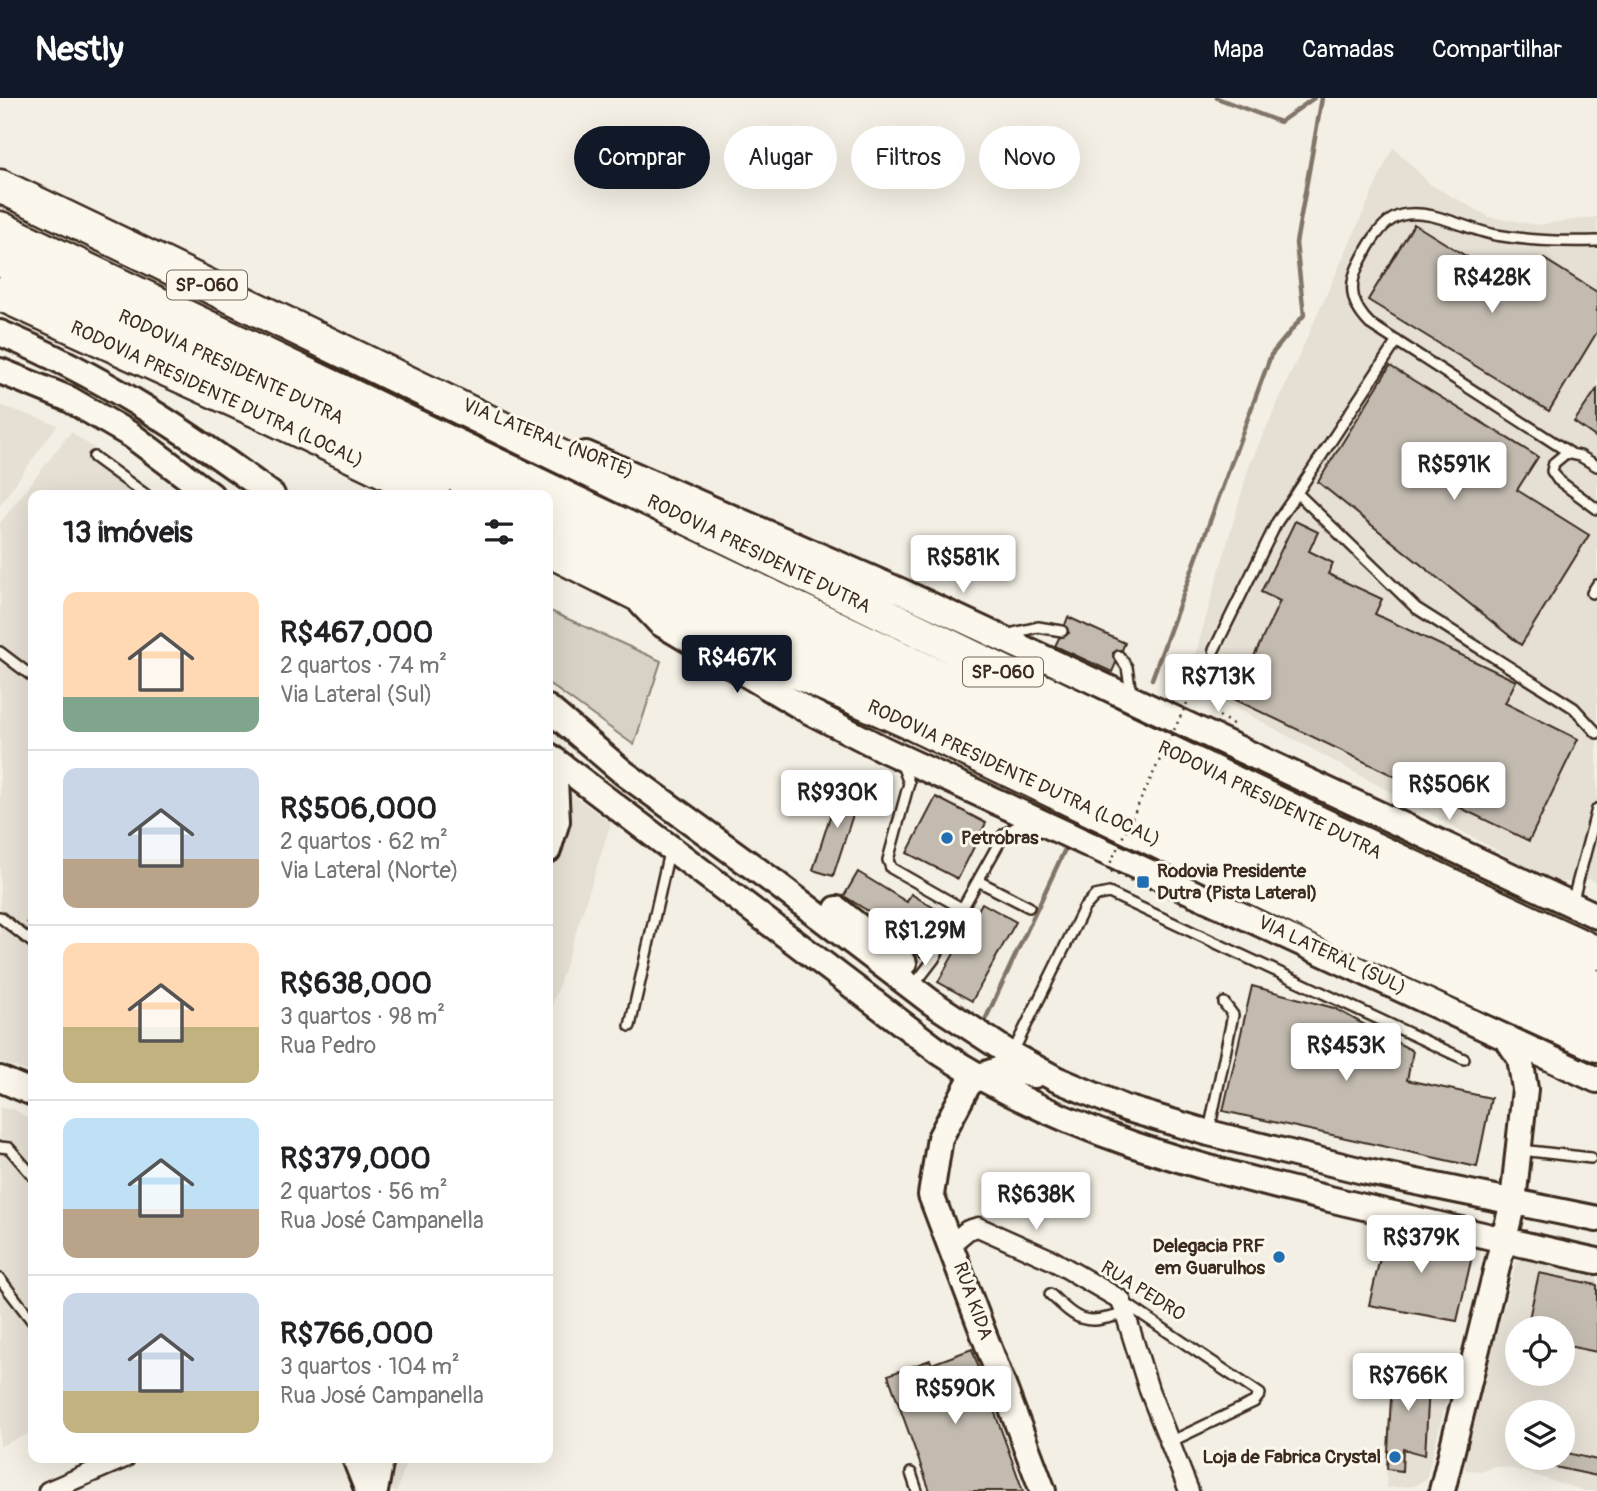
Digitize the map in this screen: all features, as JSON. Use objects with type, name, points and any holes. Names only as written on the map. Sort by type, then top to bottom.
[{"type":"highway","name":"RODOVIA PRESIDENTE DUTRA","points":[[0,186],[414,384],[801,575],[1597,953]]},
{"type":"highway","name":"RODOVIA PRESIDENTE DUTRA","points":[[0,228],[549,490]]},
{"type":"highway","name":"RODOVIA PRESIDENTE DUTRA","points":[[0,260],[487,490]]},
{"type":"highway","name":"RODOVIA PRESIDENTE DUTRA (LOCAL)","points":[[0,294],[423,490]]},
{"type":"highway","name":"RODOVIA PRESIDENTE DUTRA","points":[[553,492],[1412,902],[1597,986]]},
{"type":"highway","points":[[553,522],[1404,930],[1597,1018]]},
{"type":"highway","name":"RODOVIA PRESIDENTE DUTRA (LOCAL)","points":[[553,552],[767,659],[915,725],[1325,922],[1597,1045]]},
{"type":"main road","points":[[0,333],[54,356],[134,399],[265,490]]},
{"type":"main road","points":[[0,371],[69,399],[131,435],[204,490]]},
{"type":"main road","name":"VIA LATERAL (NORTE)","points":[[414,384],[681,492],[1000,637],[1597,916]]},
{"type":"main road","name":"VIA LATERAL (SUL)","points":[[628,588],[660,623],[806,709],[885,750],[1597,1080]]},
{"type":"main road","points":[[553,752],[567,738],[567,728],[555,714]]},
{"type":"main road","points":[[555,714],[624,773],[778,885]]},
{"type":"main road","points":[[553,756],[766,923],[941,1054],[977,1077],[1101,1135],[1193,1165],[1597,1261]]},
{"type":"main road","points":[[553,823],[591,787]]},
{"type":"main road","points":[[766,923],[763,903],[771,889],[778,885],[800,885],[818,894],[890,949],[922,989],[1012,1055],[1056,1079],[1125,1108],[1209,1133],[1363,1171],[1597,1219]]},
{"type":"main road","points":[[1442,1491],[1506,1241],[1513,1202],[1525,1089],[1520,1058],[1506,1037]]},
{"type":"main road","points":[[1525,1089],[1539,1062],[1546,1057]]},
{"type":"main road","points":[[977,1077],[1003,1068],[1056,1079]]},
{"type":"main road","name":"RUA KIDA","points":[[977,1077],[968,1085],[940,1138],[931,1180],[931,1195],[1043,1491]]},
{"type":"main road","points":[[0,1079],[28,1091]]},
{"type":"main road","points":[[357,1463],[368,1491]]},
{"type":"main road","points":[[375,1491],[380,1463]]},
{"type":"street","name":"RUA PEDRO","points":[[951,1244],[968,1230],[978,1227],[1052,1260],[1122,1307]]},
{"type":"street","points":[[1122,1307],[1189,1491]]},
{"type":"street","points":[[48,1491],[113,1463]]},
{"type":"lane","points":[[1597,241],[1552,242],[1499,235],[1422,215],[1400,215],[1385,224],[1356,270],[1352,286],[1352,299],[1357,311],[1370,324],[1570,453],[1597,466]]},
{"type":"lane","points":[[1213,650],[1277,522],[1397,341]]},
{"type":"lane","points":[[1570,453],[1561,456],[1554,463],[1554,476],[1597,509]]},
{"type":"lane","points":[[94,457],[139,490]]},
{"type":"lane","points":[[1297,493],[1416,608],[1574,708],[1597,733]]},
{"type":"lane","points":[[1000,637],[1038,627],[1062,631]]},
{"type":"lane","points":[[0,652],[28,673]]},
{"type":"lane","points":[[1119,656],[1127,667],[1136,700]]},
{"type":"lane","points":[[885,750],[905,767],[908,783],[888,860],[891,868],[963,909]]},
{"type":"lane","points":[[1572,904],[1597,809]]},
{"type":"lane","points":[[922,989],[1003,834],[1020,825],[1059,829]]},
{"type":"lane","points":[[630,1027],[670,847]]},
{"type":"lane","points":[[978,881],[1029,907]]},
{"type":"lane","points":[[1012,1055],[1084,908],[1096,896],[1109,893],[1464,1059]]},
{"type":"lane","points":[[0,917],[28,939]]},
{"type":"lane","points":[[1209,1133],[1233,1015],[1224,1003]]},
{"type":"lane","points":[[0,1147],[9,1148],[28,1170]]},
{"type":"lane","points":[[1519,1150],[1591,1158]]},
{"type":"lane","points":[[0,1279],[28,1315]]},
{"type":"lane","points":[[1050,1294],[1076,1318],[1086,1322],[1122,1307]]},
{"type":"lane","name":"RUA PEDRO","points":[[1122,1307],[1259,1391],[1260,1396],[1254,1402],[1170,1442]]},
{"type":"lane","points":[[911,1473],[917,1491]]},
{"type":"path","points":[[1187,703],[1107,870],[1253,934]]},
{"type":"shaded area","points":[[1393,147],[1431,185],[1489,217],[1538,225],[1597,217],[1597,883],[1590,879],[1557,883],[1191,683],[1194,659],[1250,464]]},
{"type":"shaded area","points":[[0,405],[57,425],[0,505]]},
{"type":"shaded area","points":[[71,432],[151,490],[28,490],[28,1071],[0,1062],[0,523]]},
{"type":"shaded area","points":[[553,612],[661,661],[634,745],[553,687]]},
{"type":"shaded area","points":[[553,781],[611,823],[553,1003]]},
{"type":"shaded area","points":[[0,1108],[15,1110],[28,1119],[28,1434],[0,1446]]},
{"type":"shaded area","points":[[1528,1255],[1597,1269],[1597,1491],[1586,1491],[1517,1470],[1575,1470],[1575,1400],[1505,1400],[1505,1467],[1493,1466],[1484,1471],[1466,1470],[1462,1461],[1516,1263]]},
{"type":"shaded area","points":[[1393,1363],[1454,1372],[1426,1479],[1414,1486],[1386,1488]]},
{"type":"shaded area","points":[[374,1463],[405,1463],[397,1491],[385,1491]]},
{"type":"building","points":[[1414,224],[1524,292],[1544,259],[1597,292],[1597,332],[1549,411],[1368,300]]},
{"type":"building","points":[[1390,366],[1538,457],[1517,490],[1589,535],[1521,645],[1318,482]]},
{"type":"building","points":[[1597,389],[1597,438],[1574,422]]},
{"type":"building","points":[[1295,521],[1318,532],[1309,551],[1333,563],[1328,574],[1382,599],[1375,614],[1516,681],[1505,703],[1578,739],[1529,841],[1234,699],[1280,601],[1261,592]]},
{"type":"building","points":[[1068,617],[1125,643],[1122,650],[1113,653],[1116,663],[1112,672],[1055,646],[1059,638],[1069,633],[1065,625]]},
{"type":"building","points":[[840,785],[861,790],[833,876],[813,870]]},
{"type":"building","name":"Petrobras","points":[[936,797],[986,823],[958,879],[907,853]]},
{"type":"building","points":[[858,872],[907,902],[911,894],[947,916],[921,957],[889,931],[892,926],[844,896]]},
{"type":"building","points":[[982,903],[1016,922],[972,1001],[938,982]]},
{"type":"building","points":[[1252,986],[1334,1008],[1413,1051],[1407,1080],[1491,1098],[1477,1167],[1223,1111]]},
{"type":"building","points":[[1387,1228],[1474,1248],[1457,1321],[1369,1305]]},
{"type":"building","points":[[1539,1273],[1597,1285],[1597,1352],[1575,1347],[1575,1316],[1530,1316]]},
{"type":"building","points":[[972,1349],[1023,1491],[930,1491],[888,1375],[930,1360],[932,1364]]},
{"type":"building","points":[[1393,1363],[1430,1369],[1425,1455],[1403,1449],[1402,1471],[1387,1469]]},
{"type":"building","points":[[1575,1455],[1597,1460],[1597,1476],[1569,1470],[1575,1470]]},
{"type":"waterway","points":[[1217,98],[1280,122],[1314,98]]},
{"type":"waterway","points":[[1152,679],[1271,355],[1304,315],[1296,243],[1322,98]]},
{"type":"waterway","points":[[986,1018],[1066,847]]},
{"type":"place","name":"Petrobras","points":[[947,838]]},
{"type":"place","name":"Rodovia Presidente Dutra (Pista Lateral)","points":[[1143,882]]},
{"type":"place","name":"Delegacia PRF em Guarulhos","points":[[1279,1257]]},
{"type":"place","name":"Loja de Fabrica Crystal","points":[[1395,1457]]}]
